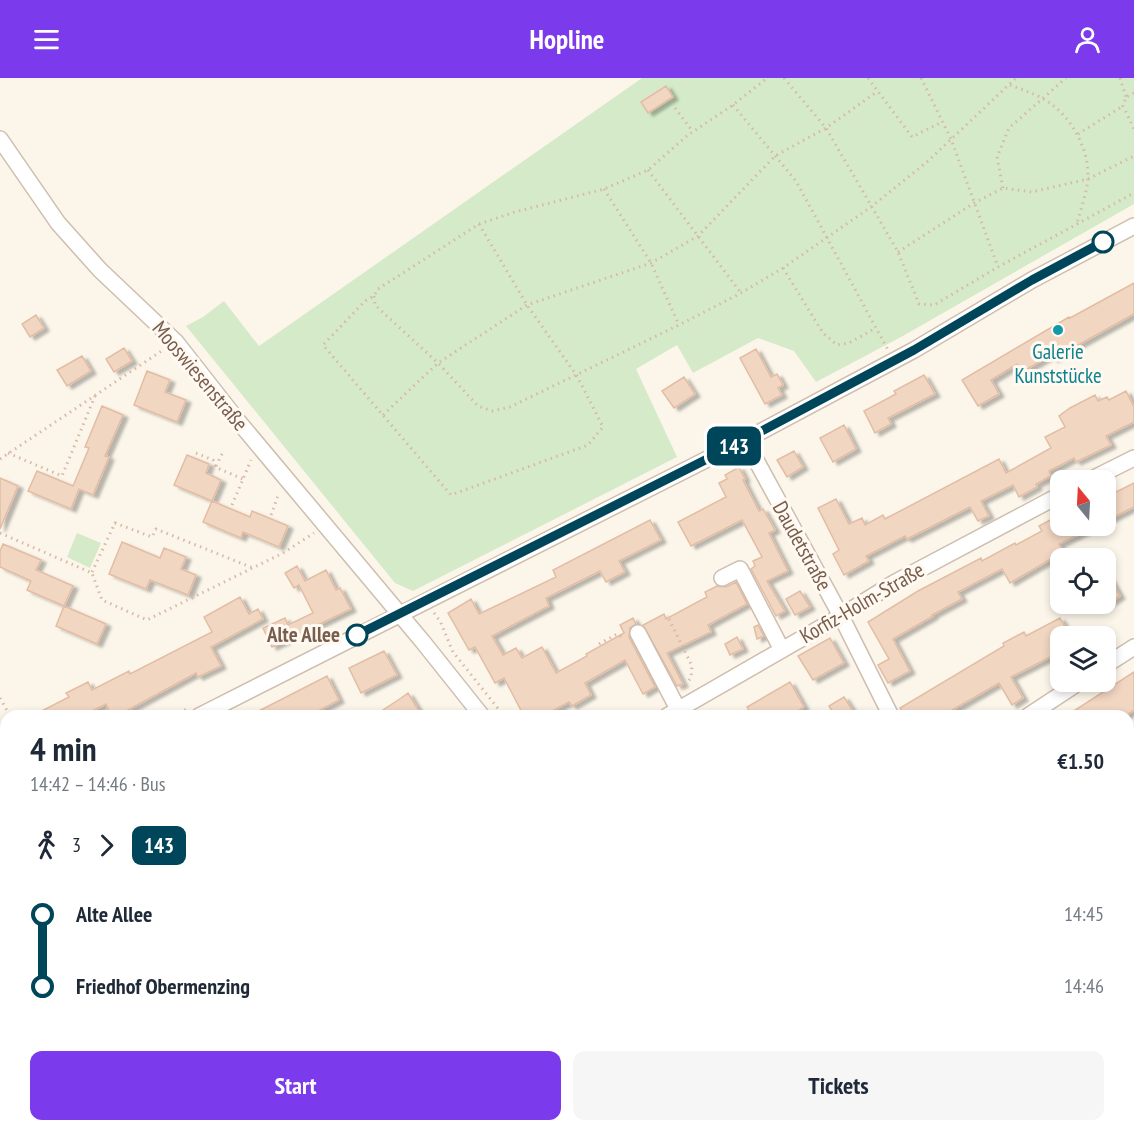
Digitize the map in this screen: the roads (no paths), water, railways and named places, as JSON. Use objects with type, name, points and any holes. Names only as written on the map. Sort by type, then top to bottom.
[{"type":"street","name":"Mooswiesenstraße","points":[[0,139],[65,231],[100,270],[176,342],[258,445],[400,614]]},
{"type":"street","points":[[211,710],[745,440],[914,350],[1032,280],[1134,226]]},
{"type":"street","name":"Daudetstraße","points":[[745,440],[841,616],[888,710]]},
{"type":"street","points":[[1110,470],[1134,458]]},
{"type":"street","name":"Korfiz-Holm-Straße","points":[[678,709],[894,583],[1050,500]]},
{"type":"street","points":[[722,578],[740,569],[782,650]]},
{"type":"street","points":[[400,614],[477,710]]},
{"type":"street","points":[[631,636],[678,709]]},
{"type":"street","points":[[1116,659],[1134,647]]},
{"type":"street","points":[[1037,710],[1064,692]]},
{"type":"place","name":"Galerie Kunststücke","points":[[1058,330]]},
{"type":"place","name":"Alte Allee","points":[[357,635]]}]
